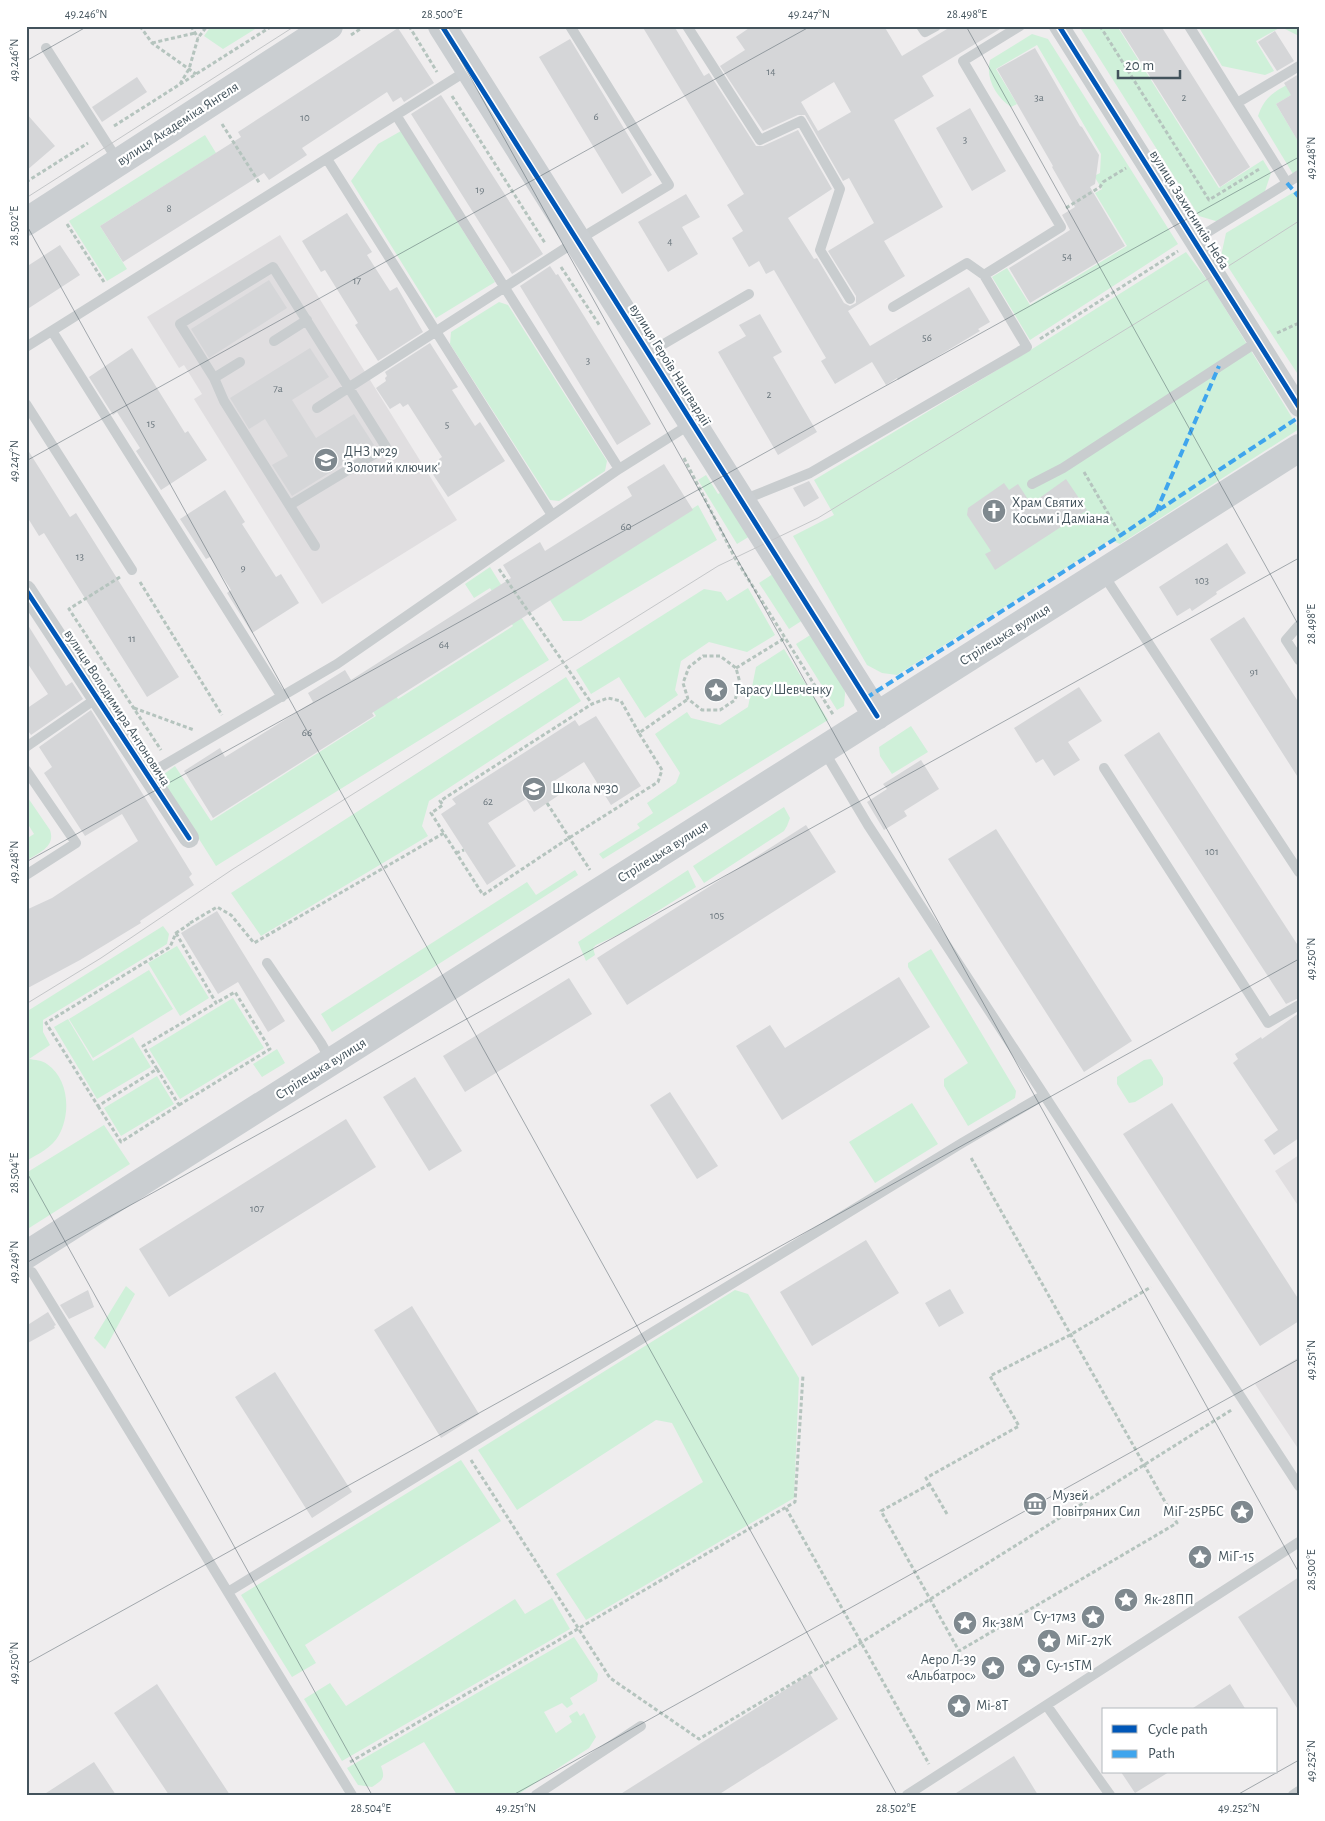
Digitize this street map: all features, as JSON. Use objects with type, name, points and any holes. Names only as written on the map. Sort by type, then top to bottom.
[{"type":"main road","name":"вулиця Академіка Янгеля","points":[[26,222],[329,26]]},
{"type":"main road","name":"вулиця Героїв Нацгвардії","points":[[442,26],[649,352],[682,428],[742,500],[877,716]]},
{"type":"main road","name":"Стрілецька вулиця","points":[[29,1264],[332,1062],[1299,448]]},
{"type":"street","name":"вулиця Захисників Неба","points":[[1059,26],[1299,407]]},
{"type":"street","name":"вулиця Володимира Антоновича","points":[[26,590],[189,838]]},
{"type":"lane","points":[[317,408],[578,240],[669,185],[570,26]]},
{"type":"lane","points":[[687,26],[760,140],[801,121],[840,189],[820,250],[850,299]]},
{"type":"lane","points":[[921,26],[925,32],[936,26]]},
{"type":"lane","points":[[984,275],[1062,227],[963,61],[1020,26]]},
{"type":"lane","points":[[1189,26],[1287,183]]},
{"type":"lane","points":[[46,48],[119,162]]},
{"type":"lane","points":[[1237,103],[1299,66]]},
{"type":"lane","points":[[26,347],[469,69]]},
{"type":"lane","points":[[396,115],[619,469]]},
{"type":"lane","points":[[327,158],[552,515]]},
{"type":"lane","points":[[1195,240],[1299,175]]},
{"type":"lane","points":[[742,500],[810,473],[1027,347],[984,275],[967,263],[893,307]]},
{"type":"lane","points":[[290,506],[386,447],[273,267],[180,324],[214,378],[224,401],[315,546]]},
{"type":"lane","points":[[649,352],[749,294]]},
{"type":"lane","points":[[274,341],[307,320]]},
{"type":"lane","points":[[52,331],[282,697]]},
{"type":"lane","points":[[1032,484],[1063,468],[1258,342]]},
{"type":"lane","points":[[214,378],[240,362]]},
{"type":"lane","points":[[26,404],[132,570]]},
{"type":"lane","points":[[147,775],[214,738],[337,664],[619,469],[682,428]]},
{"type":"lane","points":[[1102,573],[1299,872]]},
{"type":"lane","points":[[1299,625],[1286,640],[1299,660]]},
{"type":"lane","points":[[26,747],[97,698]]},
{"type":"lane","points":[[824,750],[868,826],[1299,1486]]},
{"type":"lane","points":[[1104,768],[1268,1024],[1299,1005]]},
{"type":"lane","points":[[26,770],[76,844],[26,875]]},
{"type":"lane","points":[[267,963],[332,1062]]},
{"type":"lane","points":[[228,1592],[962,1142],[1044,1095]]},
{"type":"lane","points":[[29,1264],[352,1795]]},
{"type":"lane","points":[[907,1795],[1299,1542]]},
{"type":"lane","points":[[1047,1706],[1110,1795]]},
{"type":"lane","points":[[536,1795],[641,1726]]},
{"type":"lane","points":[[1294,1795],[1299,1791]]},
{"type":"path","points":[[140,26],[152,43],[196,74]]},
{"type":"path","points":[[191,26],[198,38]]},
{"type":"path","points":[[180,85],[189,69],[198,38],[207,26]]},
{"type":"path","points":[[26,182],[272,26]]},
{"type":"path","points":[[408,26],[602,329]]},
{"type":"path","points":[[1100,26],[1209,200],[1273,160]]},
{"type":"path","points":[[152,43],[195,33]]},
{"type":"path","points":[[219,119],[268,196]]},
{"type":"path","points":[[1054,214],[1100,188],[1102,182],[1131,165]]},
{"type":"path","points":[[64,219],[111,292]]},
{"type":"path","points":[[1027,347],[1195,240]]},
{"type":"path","points":[[682,428],[735,558],[835,719]]},
{"type":"path","points":[[1076,459],[1121,535]]},
{"type":"path","points":[[491,558],[592,704]]},
{"type":"path","points":[[169,763],[69,609],[132,570],[230,728]]},
{"type":"path","points":[[736,668],[785,638]]},
{"type":"path","points":[[703,656],[720,656],[736,668],[740,683],[734,700],[720,710],[702,710],[688,699],[683,682],[689,667],[703,656]]},
{"type":"path","points":[[608,698],[621,701],[639,733],[662,770],[658,782],[483,895],[431,813],[443,805],[440,800],[592,704],[608,698]]},
{"type":"path","points":[[639,733],[688,699]]},
{"type":"path","points":[[134,708],[214,738]]},
{"type":"path","points":[[547,803],[590,871]]},
{"type":"path","points":[[179,1105],[142,1046],[235,992],[270,1049],[121,1142],[46,1023],[170,947],[176,933],[217,907],[231,915],[254,943],[444,833]]},
{"type":"path","points":[[456,853],[464,850]]},
{"type":"path","points":[[176,933],[216,1002]]},
{"type":"path","points":[[98,1106],[157,1069]]},
{"type":"path","points":[[930,1484],[881,1511],[959,1650],[1178,1523],[962,1142]]},
{"type":"path","points":[[947,1514],[926,1478],[1019,1426],[990,1376],[1070,1334],[1164,1280]]},
{"type":"path","points":[[336,1770],[796,1502],[803,1374]]},
{"type":"path","points":[[463,1448],[610,1678],[699,1739],[930,1600],[1244,1402]]},
{"type":"path","points":[[786,1508],[936,1776]]},
{"type":"shaded area","name":"ДНЗ №29 'Золотий ключик'","points":[[280,235],[457,520],[322,604],[194,399],[202,394],[184,365],[179,368],[147,317]]},
{"type":"shaded area","points":[[1299,1155],[1299,1207],[1275,1171]]},
{"type":"shaded area","points":[[1299,1357],[1299,1450],[1255,1384]]},
{"type":"green space","points":[[211,26],[260,26],[223,49],[204,36]]},
{"type":"green space","points":[[1079,26],[1117,26],[1219,188],[1263,160],[1271,173],[1264,194],[1219,222],[1199,216]]},
{"type":"green space","points":[[1198,26],[1299,26],[1299,36],[1281,27],[1256,41],[1274,71],[1265,75],[1222,66]]},
{"type":"green space","points":[[1032,34],[1048,39],[1178,244],[1030,340],[992,277],[1007,268],[1030,305],[1127,246],[1095,193],[1102,189],[1094,176],[1100,173],[1101,154],[1037,45],[996,69],[1017,104],[1011,107],[1006,103],[996,92],[990,80],[990,60]]},
{"type":"green space","points":[[1292,82],[1298,91],[1276,104],[1299,143],[1299,171],[1293,174],[1258,116],[1271,95]]},
{"type":"green space","points":[[401,131],[495,282],[436,318],[351,181],[378,144]]},
{"type":"green space","points":[[205,135],[216,153],[100,226],[127,269],[107,281],[69,221]]},
{"type":"green space","points":[[1299,189],[1299,376],[1221,256],[1226,233]]},
{"type":"green space","points":[[1186,252],[1210,284],[1299,429],[1120,544],[1110,540],[897,675],[882,673],[867,665],[793,536],[834,515],[814,480],[1029,351]]},
{"type":"green space","points":[[499,302],[508,305],[607,461],[605,471],[559,501],[550,500],[450,344],[451,332]]},
{"type":"green space","points":[[706,475],[718,494],[728,488],[755,533],[737,544],[698,480]]},
{"type":"green space","points":[[698,505],[717,540],[581,621],[563,621],[550,600]]},
{"type":"green space","points":[[490,567],[549,660],[216,866],[160,777],[175,766],[211,821],[376,716],[361,692],[384,678],[398,699],[513,626],[490,588],[474,598],[465,584]]},
{"type":"green space","points":[[776,572],[806,618],[789,629],[759,583]]},
{"type":"green space","points":[[748,588],[775,635],[747,652],[709,642],[681,661],[675,690],[678,695],[645,718],[619,677],[591,694],[576,670],[704,589],[721,592],[727,601]]},
{"type":"green space","points":[[815,632],[844,677],[844,706],[837,710],[796,644]]},
{"type":"green space","points":[[784,649],[828,720],[603,859],[599,854],[640,828],[637,824],[653,813],[647,803],[676,783],[680,773],[655,734],[687,712],[691,718],[720,725],[748,707],[756,667]]},
{"type":"green space","points":[[566,677],[581,701],[429,801],[422,826],[428,836],[261,936],[231,893]]},
{"type":"green space","points":[[911,726],[928,752],[892,774],[880,756],[879,747]]},
{"type":"green space","points":[[26,795],[50,830],[51,836],[45,849],[26,861],[26,839],[34,834],[26,821]]},
{"type":"green space","points":[[784,807],[790,818],[784,831],[704,883],[693,866]]},
{"type":"green space","points":[[575,870],[578,875],[332,1032],[321,1014],[527,882],[536,895]]},
{"type":"green space","points":[[688,870],[696,887],[626,931],[596,945],[593,948],[595,955],[586,961],[578,942]]},
{"type":"green space","points":[[163,926],[169,934],[167,944],[43,1020],[43,1032],[50,1045],[29,1059],[45,1063],[60,1078],[66,1097],[65,1117],[59,1135],[53,1144],[26,1161],[26,1012]]},
{"type":"green space","points":[[177,946],[209,998],[180,1016],[148,963]]},
{"type":"green space","points":[[931,949],[1016,1091],[1015,1098],[968,1126],[944,1086],[944,1079],[968,1063],[908,967],[908,963]]},
{"type":"green space","points":[[149,970],[173,1009],[93,1058],[69,1019]]},
{"type":"green space","points":[[233,998],[264,1048],[180,1099],[149,1049]]},
{"type":"green space","points":[[68,1019],[93,1061],[133,1037],[151,1067],[97,1099],[54,1027]]},
{"type":"green space","points":[[277,1049],[285,1063],[262,1077],[253,1064]]},
{"type":"green space","points":[[1151,1059],[1163,1078],[1163,1085],[1135,1102],[1129,1103],[1117,1084],[1117,1077],[1144,1060]]},
{"type":"green space","points":[[157,1076],[174,1104],[121,1136],[104,1108]]},
{"type":"green space","points":[[912,1103],[938,1144],[875,1183],[849,1142]]},
{"type":"green space","points":[[104,1125],[130,1164],[26,1230],[26,1173]]},
{"type":"green space","points":[[126,1286],[135,1294],[105,1349],[94,1338]]},
{"type":"green space","points":[[735,1290],[748,1294],[799,1378],[794,1498],[586,1620],[556,1574],[703,1482],[672,1423],[656,1420],[517,1510],[478,1450]]},
{"type":"green space","points":[[461,1460],[501,1521],[305,1645],[316,1663],[292,1677],[241,1595]]},
{"type":"green space","points":[[552,1598],[570,1629],[342,1761],[304,1699],[330,1683],[346,1706],[515,1599],[525,1614]]},
{"type":"green space","points":[[574,1637],[598,1674],[597,1681],[570,1698],[573,1704],[567,1708],[562,1703],[544,1712],[556,1733],[572,1722],[569,1716],[577,1711],[580,1716],[584,1713],[596,1737],[589,1748],[517,1795],[457,1795],[424,1742],[381,1766],[383,1777],[372,1787],[358,1785],[347,1768]]},
{"type":"building","points":[[642,26],[674,26],[704,76],[709,73],[756,146],[763,146],[798,130],[832,189],[788,218],[814,259],[817,258],[844,303],[850,306],[856,303],[856,296],[828,251],[874,223],[849,178],[843,181],[805,115],[798,115],[763,131],[720,66],[745,50],[736,37],[752,26],[884,26],[902,56],[952,26],[1005,26],[922,76],[934,96],[894,120],[943,207],[884,241],[905,276],[848,311],[870,346],[969,287],[990,322],[978,329],[980,331],[898,380],[897,378],[886,385],[872,362],[835,384],[821,361],[826,358],[774,270],[766,274],[759,261],[749,267],[732,238],[743,231],[727,205],[744,194]],"holes":[[[834,82],[851,112],[818,131],[801,102]]]},
{"type":"building","points":[[1118,26],[1161,26],[1250,167],[1220,187]]},
{"type":"building","points":[[398,28],[434,83],[404,102],[401,97],[393,102],[387,92],[302,148],[307,155],[269,180],[264,173],[123,262],[100,226],[241,137],[238,132]]},
{"type":"building","points":[[1275,31],[1294,61],[1277,71],[1258,42]]},
{"type":"building","points":[[570,39],[652,175],[622,194],[539,57]]},
{"type":"building","points":[[1035,48],[1099,155],[1095,184],[1090,187],[1125,246],[1030,303],[1009,268],[1070,230],[1062,215],[1075,207],[997,69]]},
{"type":"building","points":[[1299,74],[1299,143],[1276,104],[1291,95],[1284,83]]},
{"type":"building","points":[[137,77],[147,92],[102,122],[92,107]]},
{"type":"building","points":[[441,95],[543,254],[512,274],[411,114]]},
{"type":"building","points":[[970,108],[1006,171],[972,191],[936,128]]},
{"type":"building","points":[[26,113],[55,146],[26,171]]},
{"type":"building","points":[[686,194],[700,217],[682,227],[698,254],[668,272],[638,222]]},
{"type":"building","points":[[347,213],[372,252],[367,255],[390,291],[397,287],[423,332],[378,361],[355,325],[358,323],[325,270],[321,272],[302,241]]},
{"type":"building","points":[[60,245],[80,275],[26,310],[26,267]]},
{"type":"building","points":[[550,266],[556,275],[558,274],[651,424],[617,445],[520,286]]},
{"type":"building","points":[[269,280],[287,308],[209,358],[191,329]]},
{"type":"building","points":[[760,314],[782,352],[773,357],[817,432],[778,455],[718,352],[746,336],[739,325]]},
{"type":"building","points":[[430,343],[458,387],[452,390],[475,426],[480,422],[505,461],[448,497],[430,470],[441,463],[439,459],[442,457],[408,404],[403,407],[400,403],[390,409],[376,388],[386,381],[385,378],[387,376],[385,372]]},
{"type":"building","points":[[132,348],[185,433],[188,431],[207,460],[161,490],[136,451],[140,448],[117,412],[113,415],[89,377]]},
{"type":"building","points":[[310,348],[329,377],[292,400],[316,438],[354,414],[374,445],[292,496],[272,465],[288,456],[265,419],[249,429],[230,398]]},
{"type":"building","points":[[26,447],[70,517],[76,513],[179,677],[147,697],[44,533],[39,536],[26,515]]},
{"type":"building","points":[[664,464],[693,510],[372,713],[374,716],[213,818],[184,771],[220,748],[225,757],[313,702],[308,693],[345,670],[351,680],[511,578],[503,565],[540,542],[545,551],[632,496],[627,487]]},
{"type":"building","points":[[1066,479],[1087,510],[995,570],[985,554],[991,551],[967,515],[968,508],[1004,483],[1009,490],[1018,484],[1031,504]]},
{"type":"building","points":[[809,481],[819,498],[804,507],[793,488]]},
{"type":"building","points":[[225,490],[245,522],[242,524],[276,577],[281,574],[299,603],[252,633],[227,593],[231,590],[210,557],[206,559],[180,519]]},
{"type":"building","points":[[1227,543],[1246,573],[1216,592],[1217,594],[1192,611],[1190,608],[1177,616],[1159,587]]},
{"type":"building","points":[[1244,617],[1299,703],[1299,779],[1210,639]]},
{"type":"building","points":[[26,622],[66,686],[72,682],[83,699],[31,735],[26,728],[26,709],[48,694],[26,661]]},
{"type":"building","points":[[1079,687],[1102,721],[1068,742],[1080,760],[1054,776],[1043,759],[1036,763],[1014,728]]},
{"type":"building","points":[[91,710],[192,874],[189,877],[194,885],[140,921],[141,923],[80,960],[26,989],[26,910],[52,898],[138,841],[122,814],[85,836],[44,773],[52,767],[39,747]]},
{"type":"building","points":[[596,716],[641,786],[611,805],[584,762],[551,783],[559,795],[534,812],[526,799],[488,823],[516,866],[487,885],[441,814],[456,804],[452,799],[575,720],[579,726]]},
{"type":"building","points":[[1159,732],[1299,947],[1299,998],[1286,1004],[1124,755]]},
{"type":"building","points":[[921,760],[939,789],[904,811],[907,816],[884,830],[867,802],[887,789],[883,784]]},
{"type":"building","points":[[806,825],[836,872],[627,1005],[597,958]]},
{"type":"building","points":[[996,829],[1132,1041],[1084,1072],[948,859]]},
{"type":"building","points":[[217,911],[285,1021],[268,1032],[238,982],[218,994],[181,933]]},
{"type":"building","points":[[899,977],[930,1027],[782,1120],[736,1046],[770,1025],[785,1048]]},
{"type":"building","points":[[569,978],[592,1014],[465,1092],[443,1056]]},
{"type":"building","points":[[1299,1013],[1299,1138],[1274,1155],[1264,1140],[1278,1130],[1233,1063],[1238,1059],[1235,1054],[1261,1037],[1262,1039]]},
{"type":"building","points":[[415,1077],[462,1151],[429,1171],[383,1097]]},
{"type":"building","points":[[670,1092],[718,1166],[697,1179],[650,1105]]},
{"type":"building","points":[[1172,1103],[1299,1300],[1299,1321],[1260,1346],[1123,1134]]},
{"type":"building","points":[[346,1119],[376,1167],[169,1297],[139,1249]]},
{"type":"building","points":[[866,1240],[899,1293],[812,1346],[780,1292]]},
{"type":"building","points":[[950,1289],[964,1313],[939,1327],[925,1303]]},
{"type":"building","points":[[88,1290],[94,1307],[69,1319],[60,1305]]},
{"type":"building","points":[[412,1306],[479,1414],[441,1438],[374,1330]]},
{"type":"building","points":[[48,1312],[56,1325],[54,1326],[55,1328],[26,1344],[26,1326]]},
{"type":"building","points":[[275,1372],[352,1492],[312,1518],[235,1397]]},
{"type":"building","points":[[1299,1577],[1299,1711],[1238,1617]]},
{"type":"building","points":[[810,1674],[838,1719],[718,1795],[619,1795]]},
{"type":"building","points":[[157,1684],[230,1795],[169,1795],[114,1713]]},
{"type":"building","points":[[1230,1684],[1245,1708],[1193,1708]]},
{"type":"building","points":[[1014,1756],[1038,1795],[953,1795]]},
{"type":"building","points":[[94,1762],[116,1795],[43,1795]]},
{"type":"building","points":[[1122,1774],[1166,1774],[1135,1793]]},
{"type":"tram line","points":[[26,198],[295,26]]},
{"type":"tram line","points":[[26,1004],[101,958],[233,869],[718,566],[818,518],[1299,221]]},
{"type":"marked path","points":[[1287,183],[1299,197]]},
{"type":"marked path","points":[[1156,512],[1219,366]]},
{"type":"marked path","points":[[866,698],[1121,535],[1299,417]]},
{"type":"cycle path","points":[[442,26],[877,716]]},
{"type":"cycle path","points":[[1059,26],[1299,407]]},
{"type":"cycle path","points":[[26,590],[189,838]]},
{"type":"place","name":"ДНЗ №29 'Золотий ключик'","points":[[326,460]]},
{"type":"place","name":"Храм Святих Косьми і Даміана","points":[[994,511]]},
{"type":"place","name":"Тарасу Шевченку","points":[[716,690]]},
{"type":"place","name":"Школа №30","points":[[534,789]]},
{"type":"place","name":"Музей Повітряних Сил","points":[[1035,1504]]},
{"type":"place","name":"МіГ-25РБС","points":[[1242,1512]]},
{"type":"place","name":"МіГ-15","points":[[1200,1557]]},
{"type":"place","name":"Як-28ПП","points":[[1126,1600]]},
{"type":"place","name":"Су-17м3","points":[[1093,1617]]},
{"type":"place","name":"Як-38М","points":[[965,1623]]},
{"type":"place","name":"МіГ-27К","points":[[1049,1641]]},
{"type":"place","name":"Су-15ТМ","points":[[1029,1666]]},
{"type":"place","name":"Аеро Л-39 «Альбатрос»","points":[[993,1668]]},
{"type":"place","name":"Мі-8Т","points":[[959,1706]]}]
